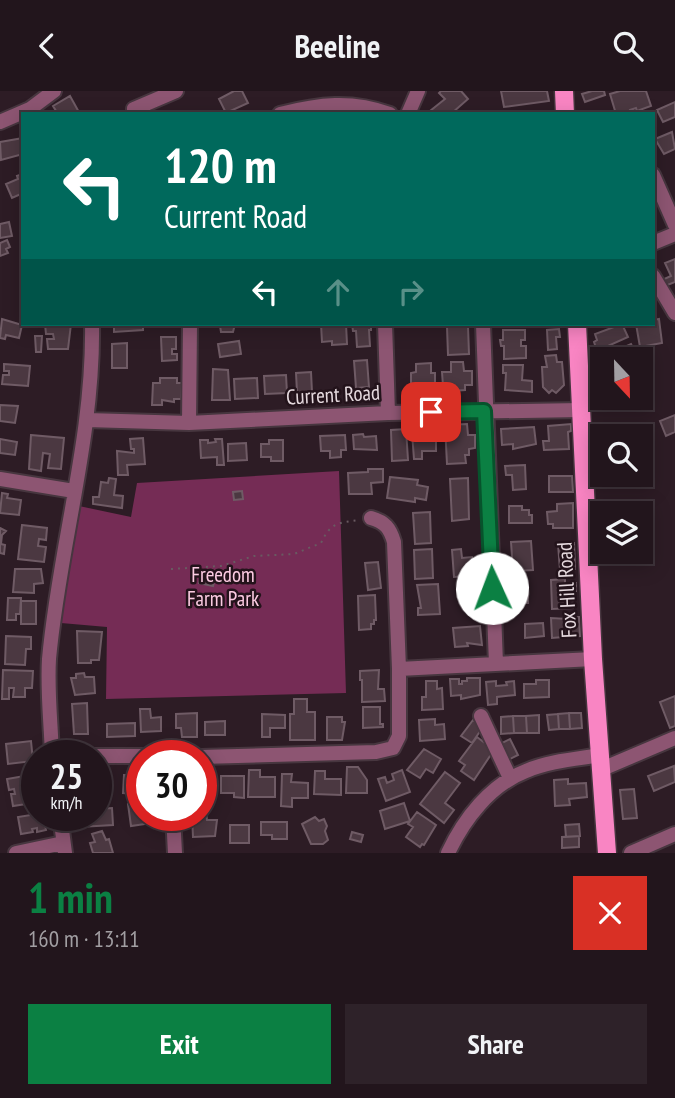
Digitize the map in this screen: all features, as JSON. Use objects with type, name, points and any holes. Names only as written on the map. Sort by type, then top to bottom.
[{"type":"main road","points":[[564,91],[565,112]]},
{"type":"main road","name":"Fox Hill Road","points":[[577,326],[593,659],[607,853]]},
{"type":"street","points":[[32,111],[54,91]]},
{"type":"street","points":[[135,112],[134,109],[176,91]]},
{"type":"street","points":[[409,112],[418,91]]},
{"type":"street","points":[[287,112],[312,105],[336,103],[359,105],[383,112]]},
{"type":"street","points":[[0,122],[21,115]]},
{"type":"street","points":[[655,180],[675,225]]},
{"type":"street","points":[[655,242],[675,234]]},
{"type":"street","points":[[655,279],[675,313]]},
{"type":"street","points":[[51,740],[49,663],[59,580],[86,420],[92,326]]},
{"type":"street","points":[[190,326],[190,422]]},
{"type":"street","points":[[385,326],[388,413]]},
{"type":"street","points":[[483,326],[484,411],[496,664]]},
{"type":"street","name":"Current Road","points":[[86,420],[190,422],[388,413],[582,410]]},
{"type":"street","points":[[0,479],[74,491]]},
{"type":"street","points":[[217,757],[376,752],[393,748],[399,736],[394,542],[390,530],[382,521],[371,518]]},
{"type":"street","points":[[399,669],[593,659]]},
{"type":"street","points":[[481,716],[510,778]]},
{"type":"street","points":[[448,853],[479,804],[510,778],[528,770],[602,762],[675,738]]},
{"type":"street","points":[[174,831],[175,853]]},
{"type":"street","points":[[631,853],[675,834]]},
{"type":"street","points":[[16,853],[64,848]]},
{"type":"path","points":[[171,569],[221,566],[254,556],[294,554],[321,543],[328,529],[337,523],[371,518]]},
{"type":"green space","name":"Freedom Farm Park","points":[[339,471],[346,693],[106,699],[107,627],[61,623],[79,506],[131,517],[137,483]]},
{"type":"building","points":[[234,91],[242,91],[248,103],[226,112],[219,99]]},
{"type":"building","points":[[461,91],[468,99],[453,112],[431,112],[445,99],[439,93]]},
{"type":"building","points":[[501,91],[547,91],[549,101],[504,107]]},
{"type":"building","points":[[604,91],[605,95],[585,102],[582,94]]},
{"type":"building","points":[[620,91],[646,91],[651,106],[637,111],[636,108],[630,112],[615,112],[610,94]]},
{"type":"building","points":[[70,96],[79,112],[57,112],[53,106]]},
{"type":"building","points":[[675,102],[675,117],[663,122],[657,110]]},
{"type":"building","points":[[672,132],[675,149],[664,154],[655,139]]},
{"type":"building","points":[[21,138],[21,155],[1,160],[0,142]]},
{"type":"building","points":[[21,175],[21,194],[12,198],[6,184],[18,179],[17,176]]},
{"type":"building","points":[[9,222],[12,236],[0,238],[0,224]]},
{"type":"building","points":[[7,240],[10,247],[6,249],[8,253],[0,256],[0,243]]},
{"type":"building","points":[[675,259],[675,282],[665,286],[662,280],[671,276],[665,263]]},
{"type":"building","points":[[2,319],[22,326],[19,338],[6,335],[5,339],[0,338]]},
{"type":"building","points":[[659,319],[662,343],[640,347],[636,326],[655,326],[655,320]]},
{"type":"building","points":[[45,326],[71,326],[68,349],[48,349],[47,339],[54,339],[53,334],[46,334]]},
{"type":"building","points":[[114,326],[143,326],[143,330],[114,332]]},
{"type":"building","points":[[220,326],[234,326],[233,332],[221,332]]},
{"type":"building","points":[[321,326],[346,326],[347,344],[332,345],[332,341],[322,342]]},
{"type":"building","points":[[352,326],[371,326],[370,346],[357,347],[356,331],[353,331]]},
{"type":"building","points":[[468,326],[469,354],[448,355],[447,327]]},
{"type":"building","points":[[617,326],[623,326],[628,337],[606,347],[596,347],[594,342],[597,340],[595,334]]},
{"type":"building","points":[[559,329],[560,337],[556,337],[557,349],[548,350],[547,330]]},
{"type":"building","points":[[503,330],[525,330],[525,340],[521,340],[521,346],[526,346],[526,358],[504,359],[504,346],[501,346],[500,340],[503,340]]},
{"type":"building","points":[[35,336],[42,336],[41,352],[36,352]]},
{"type":"building","points":[[161,337],[176,337],[176,349],[172,349],[172,354],[177,354],[177,360],[162,361]]},
{"type":"building","points":[[239,341],[241,354],[220,357],[218,344]]},
{"type":"building","points":[[127,343],[127,368],[112,368],[112,344]]},
{"type":"building","points":[[556,355],[557,362],[562,362],[564,385],[556,393],[552,390],[549,393],[543,387],[542,367],[547,367],[545,356]]},
{"type":"building","points":[[367,360],[369,387],[356,388],[354,361]]},
{"type":"building","points":[[451,362],[463,362],[464,371],[472,371],[472,385],[465,385],[465,390],[452,391],[452,386],[443,386],[442,372],[451,372]]},
{"type":"building","points":[[431,363],[431,373],[435,373],[435,389],[411,388],[411,373],[416,372],[416,364]]},
{"type":"building","points":[[4,364],[30,366],[28,386],[2,384],[3,375],[9,375],[9,371],[4,371]]},
{"type":"building","points":[[503,365],[523,365],[522,380],[532,381],[532,392],[505,390],[506,373],[503,373]]},
{"type":"building","points":[[213,369],[228,370],[230,400],[212,400]]},
{"type":"building","points":[[311,372],[312,392],[297,392],[296,373]]},
{"type":"building","points":[[286,375],[287,393],[265,394],[264,376]]},
{"type":"building","points":[[160,378],[177,378],[177,383],[182,383],[181,399],[174,399],[174,402],[162,400],[162,405],[152,405],[153,383],[160,383]]},
{"type":"building","points":[[257,378],[258,398],[235,399],[234,379]]},
{"type":"building","points":[[0,405],[18,406],[15,423],[0,421]]},
{"type":"building","points":[[675,415],[675,432],[666,436],[660,421]]},
{"type":"building","points":[[467,424],[468,435],[475,435],[475,448],[469,449],[469,455],[465,455],[466,463],[447,464],[445,425]]},
{"type":"building","points":[[571,424],[571,431],[568,432],[569,449],[544,450],[543,441],[549,441],[548,426]]},
{"type":"building","points":[[534,427],[536,444],[513,449],[513,444],[502,445],[501,429]]},
{"type":"building","points":[[406,429],[408,460],[392,461],[391,430]]},
{"type":"building","points":[[426,432],[426,436],[436,436],[436,451],[422,451],[422,459],[414,459],[412,433]]},
{"type":"building","points":[[363,434],[364,437],[376,436],[377,450],[354,449],[353,435]]},
{"type":"building","points":[[31,435],[64,438],[61,469],[48,468],[50,454],[43,453],[41,471],[29,469]]},
{"type":"building","points":[[345,435],[346,450],[341,450],[341,457],[330,458],[330,451],[321,451],[320,436]]},
{"type":"building","points":[[143,438],[145,464],[127,465],[128,475],[118,475],[117,451],[134,453],[130,439]]},
{"type":"building","points":[[0,439],[17,442],[15,455],[0,453]]},
{"type":"building","points":[[215,439],[222,439],[224,465],[217,465],[217,457],[201,458],[200,440],[208,440],[208,443],[216,442]]},
{"type":"building","points":[[269,440],[283,440],[283,461],[271,461],[271,457],[261,457],[261,444],[269,444]]},
{"type":"building","points":[[246,443],[247,460],[228,461],[228,444]]},
{"type":"building","points":[[525,465],[526,489],[513,490],[512,475],[506,475],[505,466]]},
{"type":"building","points":[[368,469],[383,469],[383,482],[371,483],[372,494],[349,494],[348,473],[368,472]]},
{"type":"building","points":[[549,476],[572,476],[573,492],[549,492]]},
{"type":"building","points":[[390,477],[418,480],[417,485],[428,487],[426,500],[415,498],[415,502],[387,498]]},
{"type":"building","points":[[109,478],[116,479],[114,495],[123,496],[122,508],[93,504],[93,497],[99,497],[101,482],[108,483]]},
{"type":"building","points":[[468,478],[469,519],[452,521],[450,479]]},
{"type":"building","points":[[242,491],[243,499],[234,500],[233,492]]},
{"type":"building","points":[[2,493],[8,494],[7,498],[21,500],[19,515],[0,513]]},
{"type":"building","points":[[573,503],[573,528],[553,528],[553,524],[548,524],[547,512],[557,511],[557,504]]},
{"type":"building","points":[[509,506],[522,506],[522,510],[529,510],[532,523],[509,523]]},
{"type":"building","points":[[430,512],[431,543],[415,544],[413,513]]},
{"type":"building","points":[[22,525],[47,528],[46,540],[39,539],[38,546],[46,547],[44,562],[18,559]]},
{"type":"building","points":[[0,528],[6,531],[2,535],[1,544],[5,545],[4,554],[0,553]]},
{"type":"building","points":[[531,541],[533,570],[513,571],[511,542]]},
{"type":"building","points":[[574,543],[575,569],[560,570],[558,544]]},
{"type":"building","points":[[432,549],[433,578],[415,579],[414,550]]},
{"type":"building","points":[[461,549],[462,558],[472,557],[473,576],[454,577],[452,550]]},
{"type":"building","points":[[378,562],[381,588],[368,590],[365,563]]},
{"type":"building","points":[[15,569],[41,569],[43,583],[34,584],[34,593],[13,592]]},
{"type":"building","points":[[202,572],[216,575],[213,586],[199,583]]},
{"type":"building","points":[[565,579],[565,584],[576,583],[576,591],[572,591],[573,608],[552,609],[551,580]]},
{"type":"building","points":[[438,584],[440,614],[418,615],[418,608],[421,608],[417,585]]},
{"type":"building","points":[[528,589],[528,603],[512,603],[512,590]]},
{"type":"building","points":[[375,595],[376,620],[371,624],[371,629],[359,630],[358,596]]},
{"type":"building","points":[[8,598],[21,598],[20,614],[16,614],[16,620],[7,620]]},
{"type":"building","points":[[21,601],[36,601],[36,624],[21,624]]},
{"type":"building","points":[[579,617],[580,636],[569,637],[569,632],[563,633],[563,637],[552,638],[551,618]]},
{"type":"building","points":[[543,623],[544,636],[525,638],[525,624]]},
{"type":"building","points":[[480,626],[482,645],[467,643],[468,646],[455,647],[453,628]]},
{"type":"building","points":[[77,631],[102,632],[99,660],[78,663]]},
{"type":"building","points":[[6,636],[31,637],[31,649],[26,649],[25,665],[5,664]]},
{"type":"building","points":[[3,670],[33,671],[32,688],[25,688],[25,697],[13,697],[14,688],[9,688],[9,699],[2,699]]},
{"type":"building","points":[[379,670],[378,689],[384,689],[385,701],[362,702],[360,671]]},
{"type":"building","points":[[84,673],[85,677],[94,677],[95,693],[75,695],[71,678]]},
{"type":"building","points":[[467,678],[480,678],[480,695],[461,699],[461,695],[451,696],[450,679],[459,679],[459,684],[462,684]]},
{"type":"building","points":[[536,680],[549,680],[549,697],[524,698],[524,684],[536,684]]},
{"type":"building","points":[[426,681],[437,681],[437,689],[442,688],[443,709],[422,710],[422,697],[426,697]]},
{"type":"building","points":[[496,681],[496,686],[514,681],[515,695],[497,697],[497,704],[488,705],[486,682]]},
{"type":"building","points":[[675,696],[675,726],[670,728],[660,702]]},
{"type":"building","points":[[294,699],[307,699],[307,712],[315,712],[315,740],[290,740],[290,714],[294,714]]},
{"type":"building","points":[[87,703],[88,734],[74,734],[72,704]]},
{"type":"building","points":[[363,707],[380,707],[380,724],[383,724],[383,727],[363,728]]},
{"type":"building","points":[[140,709],[150,709],[151,718],[161,717],[161,731],[141,732]]},
{"type":"building","points":[[197,713],[197,737],[182,737],[181,728],[176,728],[176,714]]},
{"type":"building","points":[[569,713],[570,729],[559,729],[558,714]]},
{"type":"building","points":[[569,713],[581,713],[582,728],[570,729]]},
{"type":"building","points":[[262,714],[285,715],[285,728],[270,728],[270,737],[262,737]]},
{"type":"building","points":[[558,714],[559,729],[549,730],[547,715]]},
{"type":"building","points":[[539,715],[539,733],[527,733],[526,716]]},
{"type":"building","points":[[513,716],[526,716],[527,733],[514,733]]},
{"type":"building","points":[[513,716],[514,733],[501,734],[501,717]]},
{"type":"building","points":[[327,717],[342,717],[342,722],[345,722],[342,740],[327,740]]},
{"type":"building","points":[[435,719],[435,725],[444,724],[445,739],[420,741],[419,720]]},
{"type":"building","points":[[473,720],[483,727],[472,743],[461,736]]},
{"type":"building","points":[[225,721],[225,735],[205,735],[205,722]]},
{"type":"building","points":[[135,723],[135,736],[107,737],[107,724]]},
{"type":"building","points":[[477,737],[494,750],[474,780],[461,771],[465,765],[459,761]]},
{"type":"building","points":[[510,739],[518,755],[506,761],[498,745]]},
{"type":"building","points":[[21,742],[21,762],[8,764],[6,744]]},
{"type":"building","points":[[424,749],[441,759],[433,773],[426,769],[420,778],[407,770]]},
{"type":"building","points":[[674,766],[675,782],[654,791],[648,776]]},
{"type":"building","points":[[347,767],[358,767],[367,780],[367,793],[346,793]]},
{"type":"building","points":[[249,770],[260,770],[260,777],[275,777],[275,797],[248,797]]},
{"type":"building","points":[[402,770],[410,792],[386,801],[378,779],[385,777],[387,783],[394,780],[392,774]]},
{"type":"building","points":[[315,771],[325,771],[325,779],[341,779],[341,795],[314,794]]},
{"type":"building","points":[[445,772],[460,783],[445,803],[454,810],[444,823],[420,804]]},
{"type":"building","points":[[282,774],[292,774],[291,782],[308,783],[308,798],[292,798],[292,807],[281,806]]},
{"type":"building","points":[[124,775],[126,775],[126,793],[123,793]]},
{"type":"building","points":[[221,776],[244,776],[244,798],[234,797],[234,793],[221,793]]},
{"type":"building","points":[[21,777],[21,805],[13,806],[11,794],[15,794],[14,789],[9,790],[7,779]]},
{"type":"building","points":[[568,779],[568,784],[586,783],[587,797],[569,799],[570,805],[555,806],[554,780]]},
{"type":"building","points":[[634,789],[637,818],[623,819],[620,790]]},
{"type":"building","points":[[404,803],[410,821],[385,829],[380,811]]},
{"type":"building","points":[[417,812],[436,825],[420,847],[406,837],[413,827],[408,824]]},
{"type":"building","points":[[18,817],[21,817],[21,831],[33,832],[21,834]]},
{"type":"building","points":[[315,817],[319,821],[324,819],[327,826],[325,831],[328,840],[323,844],[311,844],[302,824]]},
{"type":"building","points":[[261,822],[287,822],[287,839],[272,839],[272,835],[261,835]]},
{"type":"building","points":[[579,824],[580,836],[566,837],[565,825]]},
{"type":"building","points":[[230,825],[249,825],[249,843],[230,843]]},
{"type":"building","points":[[102,831],[106,840],[109,839],[113,853],[93,853],[90,843],[95,842],[92,834]]},
{"type":"building","points":[[193,831],[216,831],[215,836],[193,837]]},
{"type":"building","points":[[352,832],[363,835],[361,842],[350,839]]},
{"type":"building","points":[[579,836],[579,847],[562,848],[562,837]]},
{"type":"route","points":[[431,412],[484,411],[492,588]]}]
